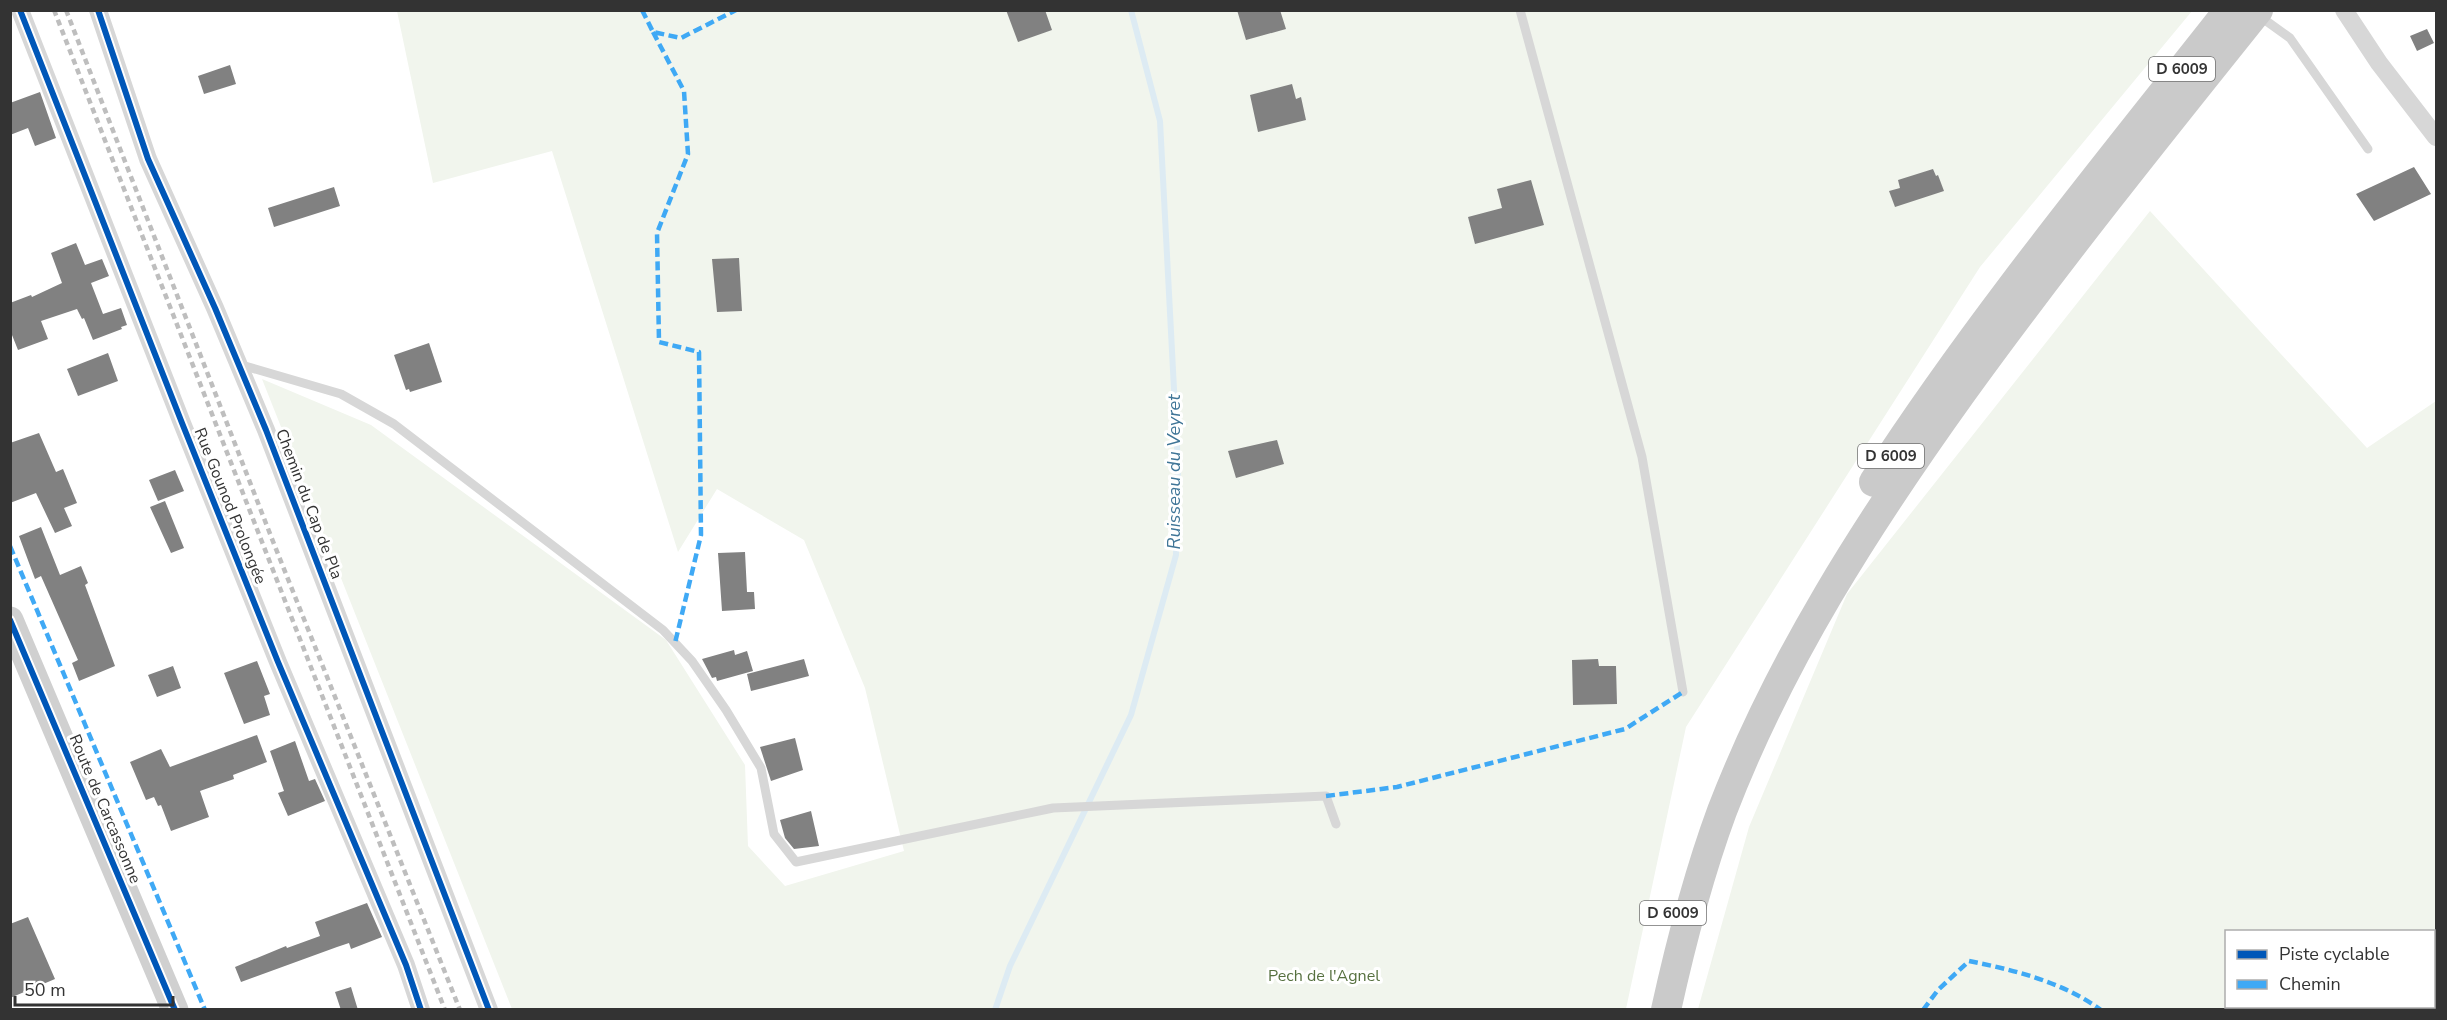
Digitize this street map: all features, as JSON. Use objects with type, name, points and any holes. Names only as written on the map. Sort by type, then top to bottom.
[{"type":"main road","name":"D 6009","points":[[1648,1010],[1683,877],[1724,762],[1774,657],[1834,547],[1913,422],[2033,258],[2238,18]]},
{"type":"main road","name":"D 6009","points":[[1666,1010],[1698,880],[1722,810],[1752,741],[1814,618],[1874,519],[2007,328],[2238,18]]},
{"type":"main road","name":"Route de Carcassonne","points":[[10,620],[175,1010]]},
{"type":"street","name":"Rue Gounod Prolongée","points":[[20,10],[182,423],[278,662],[406,965],[421,1010]]},
{"type":"street","name":"Chemin du Cap de Pla","points":[[98,10],[148,159],[266,430],[489,1010]]},
{"type":"street","points":[[2344,10],[2379,63],[2436,137]]},
{"type":"lane","points":[[1520,10],[1642,458],[1683,692]]},
{"type":"lane","points":[[2238,18],[2290,38],[2368,149]]},
{"type":"lane","points":[[238,364],[341,394],[394,424],[663,630],[692,661],[726,710],[761,768],[774,834],[796,862],[1053,808],[1326,796],[1336,824]]},
{"type":"green space","name":"Pech de l'Agnel","points":[[397,11],[2192,11],[1980,267],[1686,727],[1626,1009],[512,1009],[262,379],[371,425],[666,640],[745,765],[748,846],[785,886],[904,851],[865,688],[804,540],[717,489],[678,552],[552,151],[433,183]]},
{"type":"green space","points":[[2150,211],[2367,448],[2436,401],[2436,1009],[1698,1009],[1749,827],[1847,594]]},
{"type":"building","points":[[1006,10],[1045,10],[1052,30],[1018,42]]},
{"type":"building","points":[[1237,10],[1280,10],[1286,29],[1246,40]]},
{"type":"building","points":[[2427,29],[2434,43],[2417,51],[2410,36]]},
{"type":"building","points":[[230,65],[236,84],[204,94],[198,76]]},
{"type":"building","points":[[1292,84],[1296,99],[1301,97],[1306,120],[1258,132],[1250,95]]},
{"type":"building","points":[[40,92],[56,138],[35,146],[28,128],[10,135],[10,103]]},
{"type":"building","points":[[2414,167],[2431,194],[2374,221],[2356,194]]},
{"type":"building","points":[[1933,169],[1944,191],[1895,207],[1889,191],[1900,188],[1898,180]]},
{"type":"building","points":[[1531,180],[1544,225],[1475,244],[1468,217],[1502,208],[1497,189]]},
{"type":"building","points":[[334,187],[340,206],[274,227],[268,208]]},
{"type":"building","points":[[76,243],[85,265],[102,259],[109,276],[91,283],[103,314],[121,308],[127,325],[93,340],[84,318],[82,319],[77,309],[41,321],[48,339],[18,350],[10,330],[10,303],[31,295],[32,297],[62,283],[51,253]]},
{"type":"building","points":[[739,258],[742,311],[717,312],[712,259]]},
{"type":"building","points":[[429,343],[442,382],[410,392],[409,389],[406,390],[394,355]]},
{"type":"building","points":[[108,353],[118,381],[78,396],[67,369]]},
{"type":"building","points":[[39,433],[56,472],[63,469],[77,503],[64,508],[72,526],[55,533],[36,493],[10,503],[10,443]]},
{"type":"building","points":[[1277,440],[1284,464],[1236,478],[1228,451]]},
{"type":"building","points":[[175,470],[184,491],[158,501],[149,480]]},
{"type":"building","points":[[165,501],[184,548],[171,553],[150,507]]},
{"type":"building","points":[[41,527],[60,575],[81,566],[88,583],[85,585],[115,666],[79,681],[72,663],[78,660],[41,576],[35,579],[19,536]]},
{"type":"building","points":[[745,552],[747,592],[754,592],[755,609],[722,611],[718,553]]},
{"type":"building","points":[[734,650],[735,655],[747,651],[753,671],[717,681],[716,677],[712,678],[702,659]]},
{"type":"building","points":[[804,659],[809,676],[751,691],[747,674]]},
{"type":"building","points":[[1598,659],[1599,666],[1616,666],[1617,704],[1573,705],[1572,660]]},
{"type":"building","points":[[257,661],[270,694],[264,696],[270,715],[244,724],[224,673]]},
{"type":"building","points":[[173,666],[181,688],[157,697],[148,675]]},
{"type":"building","points":[[257,735],[267,762],[233,775],[234,779],[200,791],[209,817],[171,831],[161,805],[158,806],[154,797],[146,800],[130,762],[161,749],[170,767]]},
{"type":"building","points":[[795,738],[803,770],[771,781],[760,747]]},
{"type":"building","points":[[295,741],[309,781],[315,779],[325,801],[288,816],[278,793],[284,791],[270,751]]},
{"type":"building","points":[[811,811],[819,846],[794,849],[785,838],[780,820]]},
{"type":"building","points":[[367,903],[382,937],[351,949],[349,943],[241,982],[235,967],[286,946],[287,948],[320,936],[315,922]]},
{"type":"building","points":[[28,917],[55,979],[10,998],[10,924]]},
{"type":"building","points":[[351,987],[358,1010],[341,1010],[335,992]]},
{"type":"waterway","name":"Ruisseau du Veyret","points":[[995,1010],[1010,966],[1131,715],[1176,555],[1178,466],[1160,121],[1131,10]]},
{"type":"railway","points":[[54,10],[445,1010]]},
{"type":"railway","points":[[66,10],[274,544],[460,1010]]},
{"type":"marked path","points":[[642,10],[653,32],[681,38],[736,10]]},
{"type":"marked path","points":[[653,32],[684,91],[688,154],[657,233],[659,342],[699,352],[701,535],[675,643]]},
{"type":"marked path","points":[[10,546],[205,1010]]},
{"type":"marked path","points":[[1326,796],[1397,787],[1625,729],[1683,692]]},
{"type":"marked path","points":[[1923,1010],[1938,990],[1969,961],[2038,978],[2071,992],[2101,1010]]},
{"type":"cycle path","points":[[20,10],[182,423],[278,662],[406,965],[421,1010]]},
{"type":"cycle path","points":[[98,10],[148,159],[215,308],[266,430],[489,1010]]},
{"type":"cycle path","points":[[10,620],[175,1010]]}]
